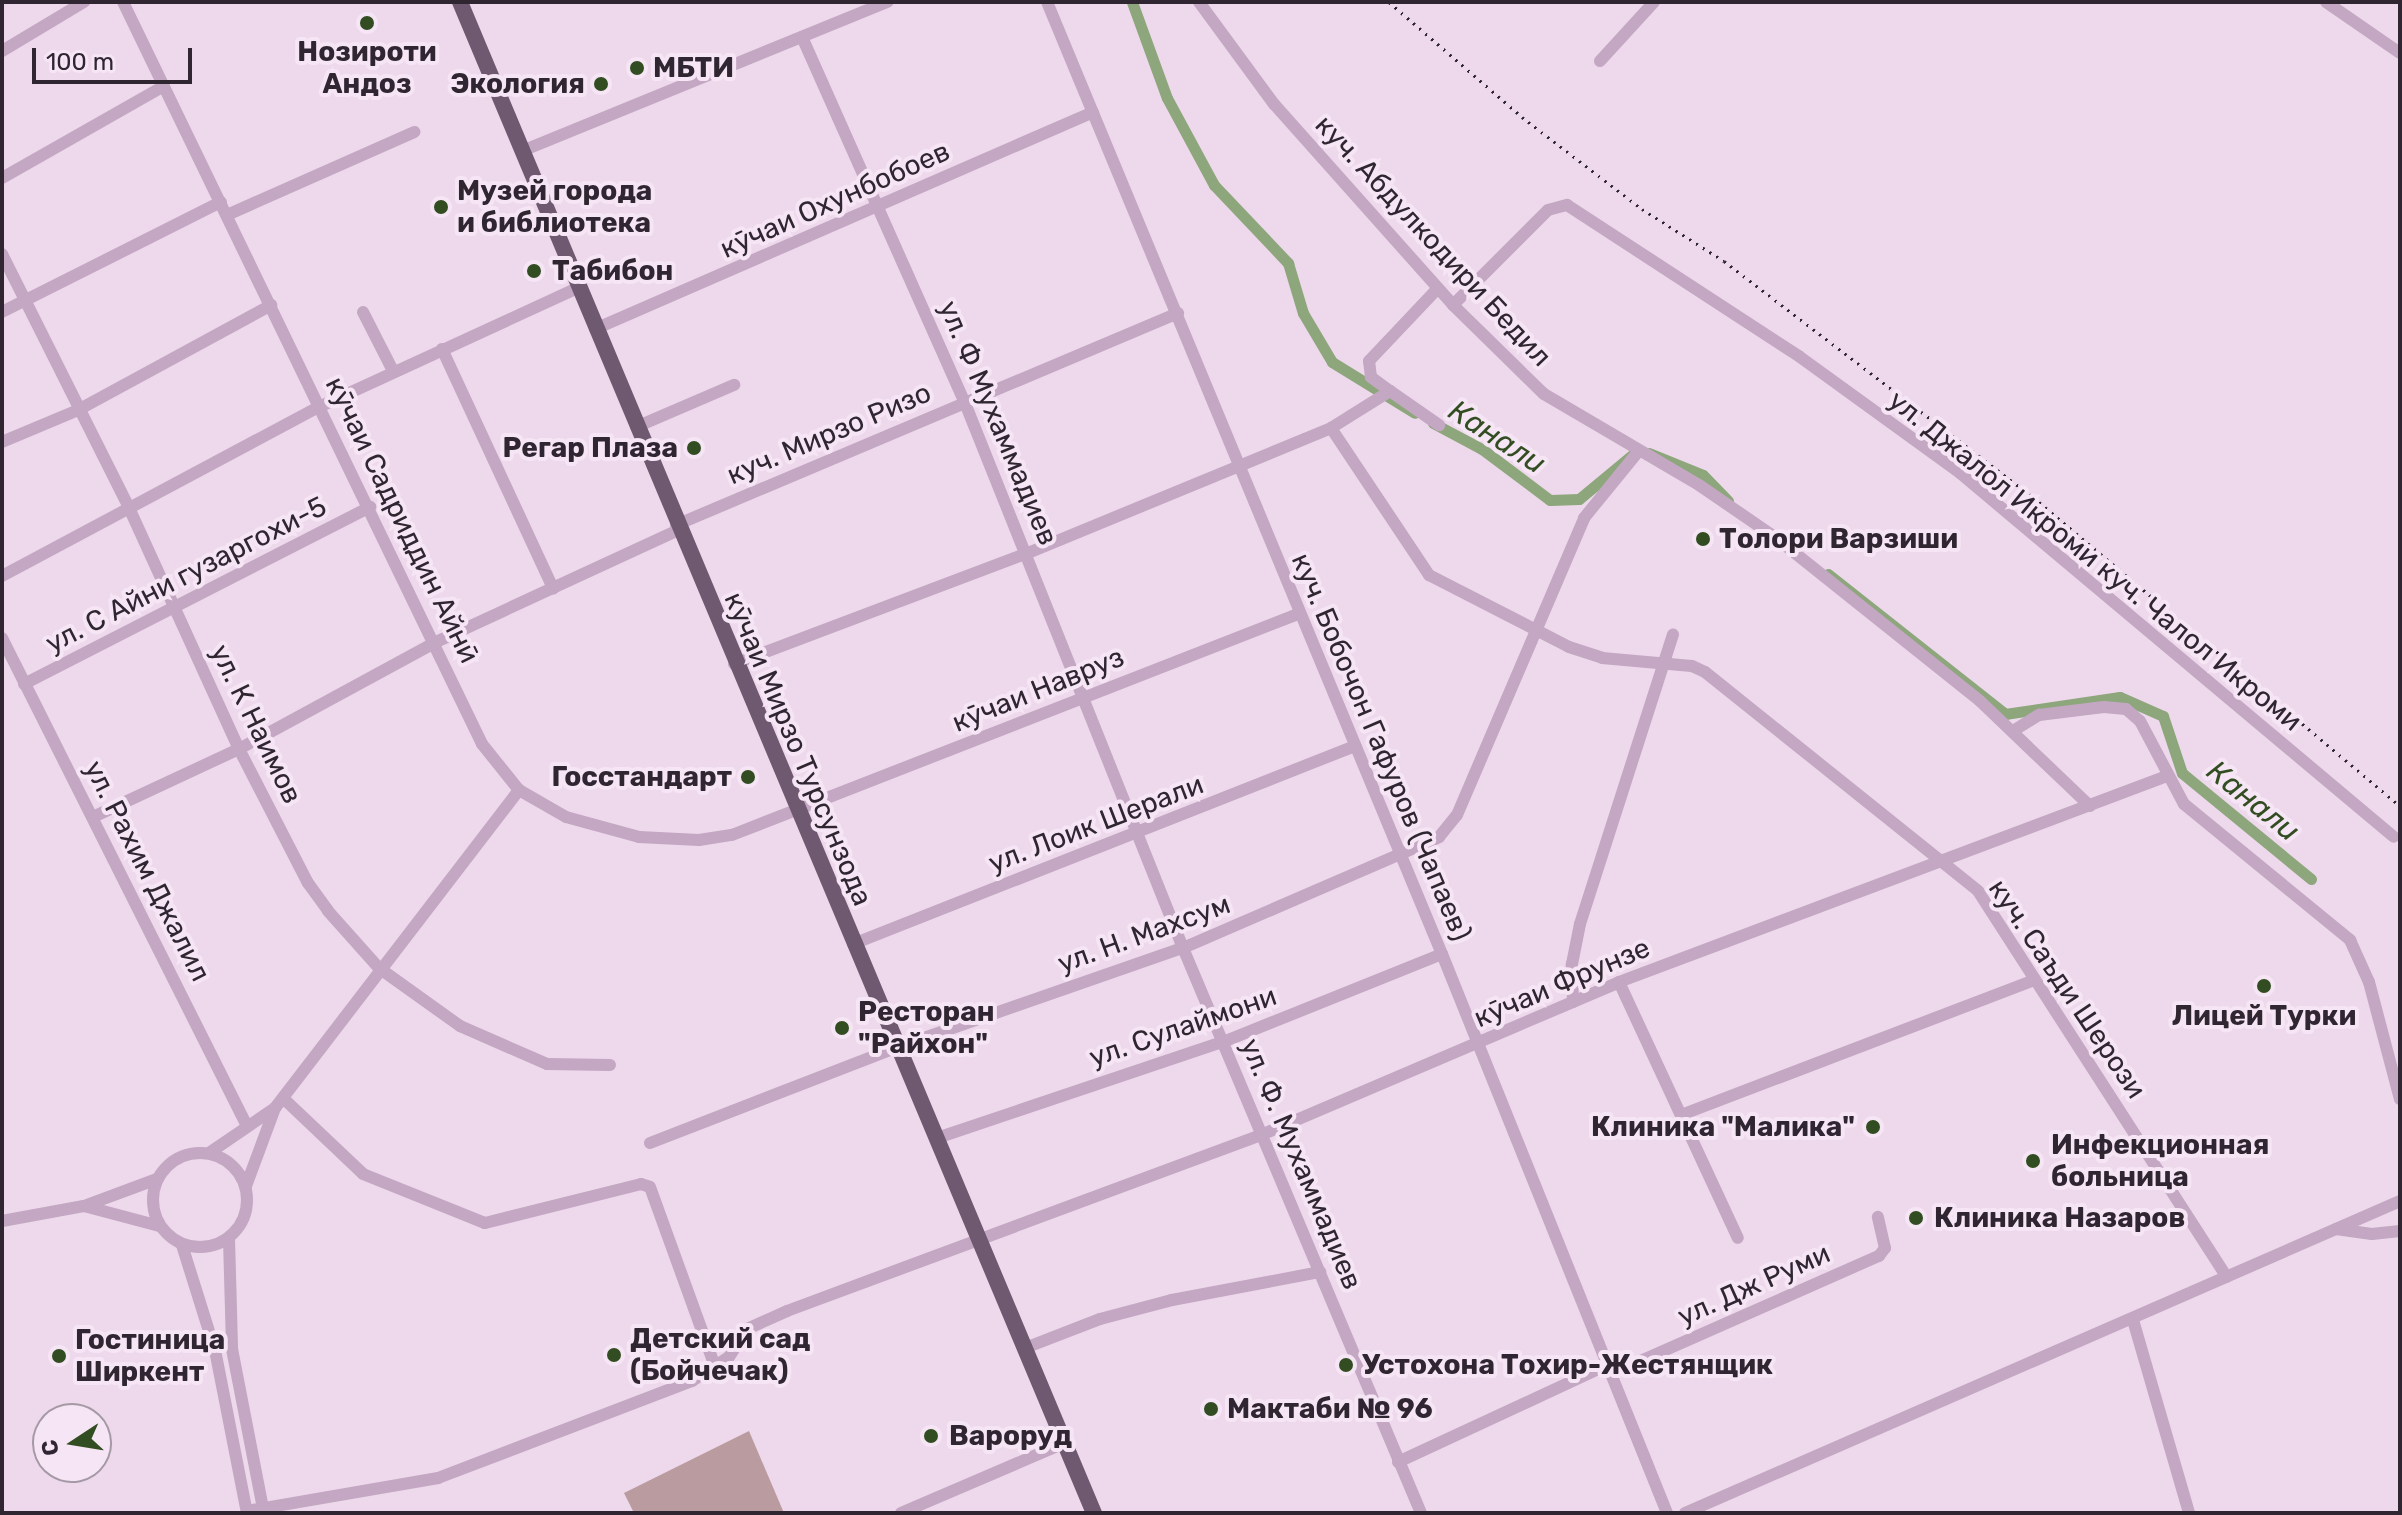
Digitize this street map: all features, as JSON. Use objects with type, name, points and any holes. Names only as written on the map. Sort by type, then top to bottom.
[{"type":"main road","name":"кӯчаи Мирзо Турсунзода","points":[[460,2],[734,664],[1094,1513]]},
{"type":"street","points":[[2,51],[84,2]]},
{"type":"street","name":"кӯчаи Садриддин Айнӣ","points":[[123,2],[436,642],[482,744],[519,790],[595,828],[639,837],[699,840],[732,835],[797,811]]},
{"type":"street","points":[[522,151],[888,2]]},
{"type":"street","name":"куч. Бобочон Гафуров (Чапаев)","points":[[1047,2],[1178,313],[1298,614],[1402,856],[1667,1513]]},
{"type":"street","name":"куч. Абдулкодири Бедил","points":[[1199,2],[1268,97],[1453,305],[1544,394],[1637,453],[1699,485],[1776,538],[2013,731],[2090,806]]},
{"type":"street","points":[[1600,61],[1654,2]]},
{"type":"street","points":[[2326,2],[2400,53]]},
{"type":"street","name":"ул. Ф Мухаммадиев","points":[[802,37],[965,403],[1028,553],[1136,834]]},
{"type":"street","points":[[2,178],[164,86]]},
{"type":"street","name":"кӯчаи Охунбобоев","points":[[595,329],[879,209],[1093,112]]},
{"type":"street","points":[[227,215],[414,132]]},
{"type":"street","points":[[2,312],[221,202]]},
{"type":"street","name":"ул. Джалол Икроми куч. Чалол Икроми","points":[[1453,305],[1548,210],[1567,205],[1800,357],[1960,473],[2394,837]]},
{"type":"street","name":"ул. К Наимов","points":[[2,254],[130,510],[239,749],[308,883],[379,968],[496,1046],[547,1064],[610,1065]]},
{"type":"street","points":[[2,576],[321,406],[578,288]]},
{"type":"street","points":[[1438,288],[1369,361],[1371,377],[1439,425]]},
{"type":"street","points":[[2,442],[78,410],[271,305]]},
{"type":"street","points":[[363,312],[393,371]]},
{"type":"street","name":"куч. Мирзо Ризо","points":[[93,817],[239,749],[436,642],[677,527],[1178,313]]},
{"type":"street","points":[[442,349],[553,588]]},
{"type":"street","points":[[636,427],[734,385]]},
{"type":"street","points":[[734,664],[1028,553],[1331,428],[1390,391]]},
{"type":"street","name":"куч. Саъди Шерози","points":[[1331,428],[1429,575],[1602,658],[1692,666],[1731,689],[1978,891],[2227,1277]]},
{"type":"street","name":"ул. Н. Махсум","points":[[650,1143],[898,1047],[1183,948],[1402,856],[1439,837],[1457,815],[1584,518],[1637,453]]},
{"type":"street","name":"ул. С Айни гузаргохи-5","points":[[24,684],[370,507]]},
{"type":"street","name":"кӯчаи Навруз","points":[[797,811],[1298,614]]},
{"type":"street","points":[[1573,1002],[1572,964],[1580,924],[1667,663],[1673,635]]},
{"type":"street","name":"ул. Рахим Джалил","points":[[2,638],[247,1126]]},
{"type":"street","points":[[2013,731],[2039,715],[2126,709],[2145,730],[2184,804],[2350,940],[2369,982],[2396,1062],[2400,1099]]},
{"type":"street","name":"ул. Лоик Шерали","points":[[853,944],[1355,746]]},
{"type":"street","name":"кӯчаи Фрунзе","points":[[715,1367],[729,1357],[747,1329],[977,1237],[1261,1135],[1619,982],[2167,776]]},
{"type":"street","points":[[84,1206],[159,1226],[182,1245],[206,1248],[229,1239],[247,1212],[246,1186],[279,1103],[379,968],[519,790]]},
{"type":"street","name":"ул. Ф. Мухаммадиев","points":[[1136,834],[1421,1513]]},
{"type":"street","name":"ул. Сулаймони","points":[[937,1138],[1223,1042],[1442,954]]},
{"type":"street","points":[[1681,1115],[2035,980]]},
{"type":"street","name":"ул. Дж Руми","points":[[1619,982],[1738,1238]]},
{"type":"street","points":[[2,1221],[84,1206],[157,1179],[179,1157],[209,1153],[279,1103]]},
{"type":"street","points":[[182,1245],[215,1350],[247,1512],[438,1478],[715,1367],[650,1187],[641,1184],[497,1224],[474,1221],[363,1174],[279,1103]]},
{"type":"street","points":[[209,1153],[235,1167],[246,1186]]},
{"type":"street","points":[[157,1179],[152,1202],[159,1226]]},
{"type":"street","points":[[1685,1513],[2400,1201]]},
{"type":"street","name":"ул. Дж Руми","points":[[1398,1462],[1879,1256],[1885,1248],[1878,1217]]},
{"type":"street","points":[[2336,1229],[2372,1234],[2400,1231]]},
{"type":"street","points":[[229,1239],[232,1349],[264,1510]]},
{"type":"street","points":[[1025,1348],[1100,1319],[1172,1300],[1320,1272]]},
{"type":"street","points":[[2133,1320],[2189,1513]]},
{"type":"street","points":[[901,1513],[1064,1443]]},
{"type":"shaded area","points":[[749,1431],[784,1513],[634,1513],[624,1493]]},
{"type":"waterway","name":"Канали","points":[[1132,2],[1167,98],[1214,185],[1288,263],[1303,313],[1332,362],[1415,413]]},
{"type":"waterway","name":"Канали","points":[[1433,423],[1482,449],[1550,500],[1579,499],[1632,455]]},
{"type":"waterway","name":"Канали","points":[[1649,453],[1703,475],[1728,501]]},
{"type":"waterway","name":"Канали","points":[[1828,574],[2005,714],[2120,697],[2163,716],[2182,773],[2311,879]]},
{"type":"railway","points":[[1389,2],[1522,117],[1642,209],[1724,261],[2033,497],[2400,806]]},
{"type":"place","name":"Нозироти Андоз","points":[[367,23]]},
{"type":"place","name":"МБТИ","points":[[637,68]]},
{"type":"place","name":"Экология","points":[[601,84]]},
{"type":"place","name":"Музей города и библиотека","points":[[441,207]]},
{"type":"place","name":"Табибон","points":[[534,271]]},
{"type":"place","name":"Регар Плаза","points":[[694,448]]},
{"type":"place","name":"Толори Варзиши","points":[[1703,539]]},
{"type":"place","name":"Госстандарт","points":[[748,777]]},
{"type":"place","name":"Лицей Турки","points":[[2264,986]]},
{"type":"place","name":"Ресторан \"Райхон\"","points":[[842,1028]]},
{"type":"place","name":"Клиника \"Малика\"","points":[[1873,1127]]},
{"type":"place","name":"Инфекционная больница","points":[[2033,1161]]},
{"type":"place","name":"Клиника Назаров","points":[[1916,1218]]},
{"type":"place","name":"Детский сад (Бойчечак)","points":[[614,1355]]},
{"type":"place","name":"Гостиница Ширкент","points":[[59,1356]]},
{"type":"place","name":"Устохона Тохир-Жестянщик","points":[[1346,1365]]},
{"type":"place","name":"Мактаби № 96","points":[[1211,1409]]},
{"type":"place","name":"Вароруд","points":[[931,1436]]}]
